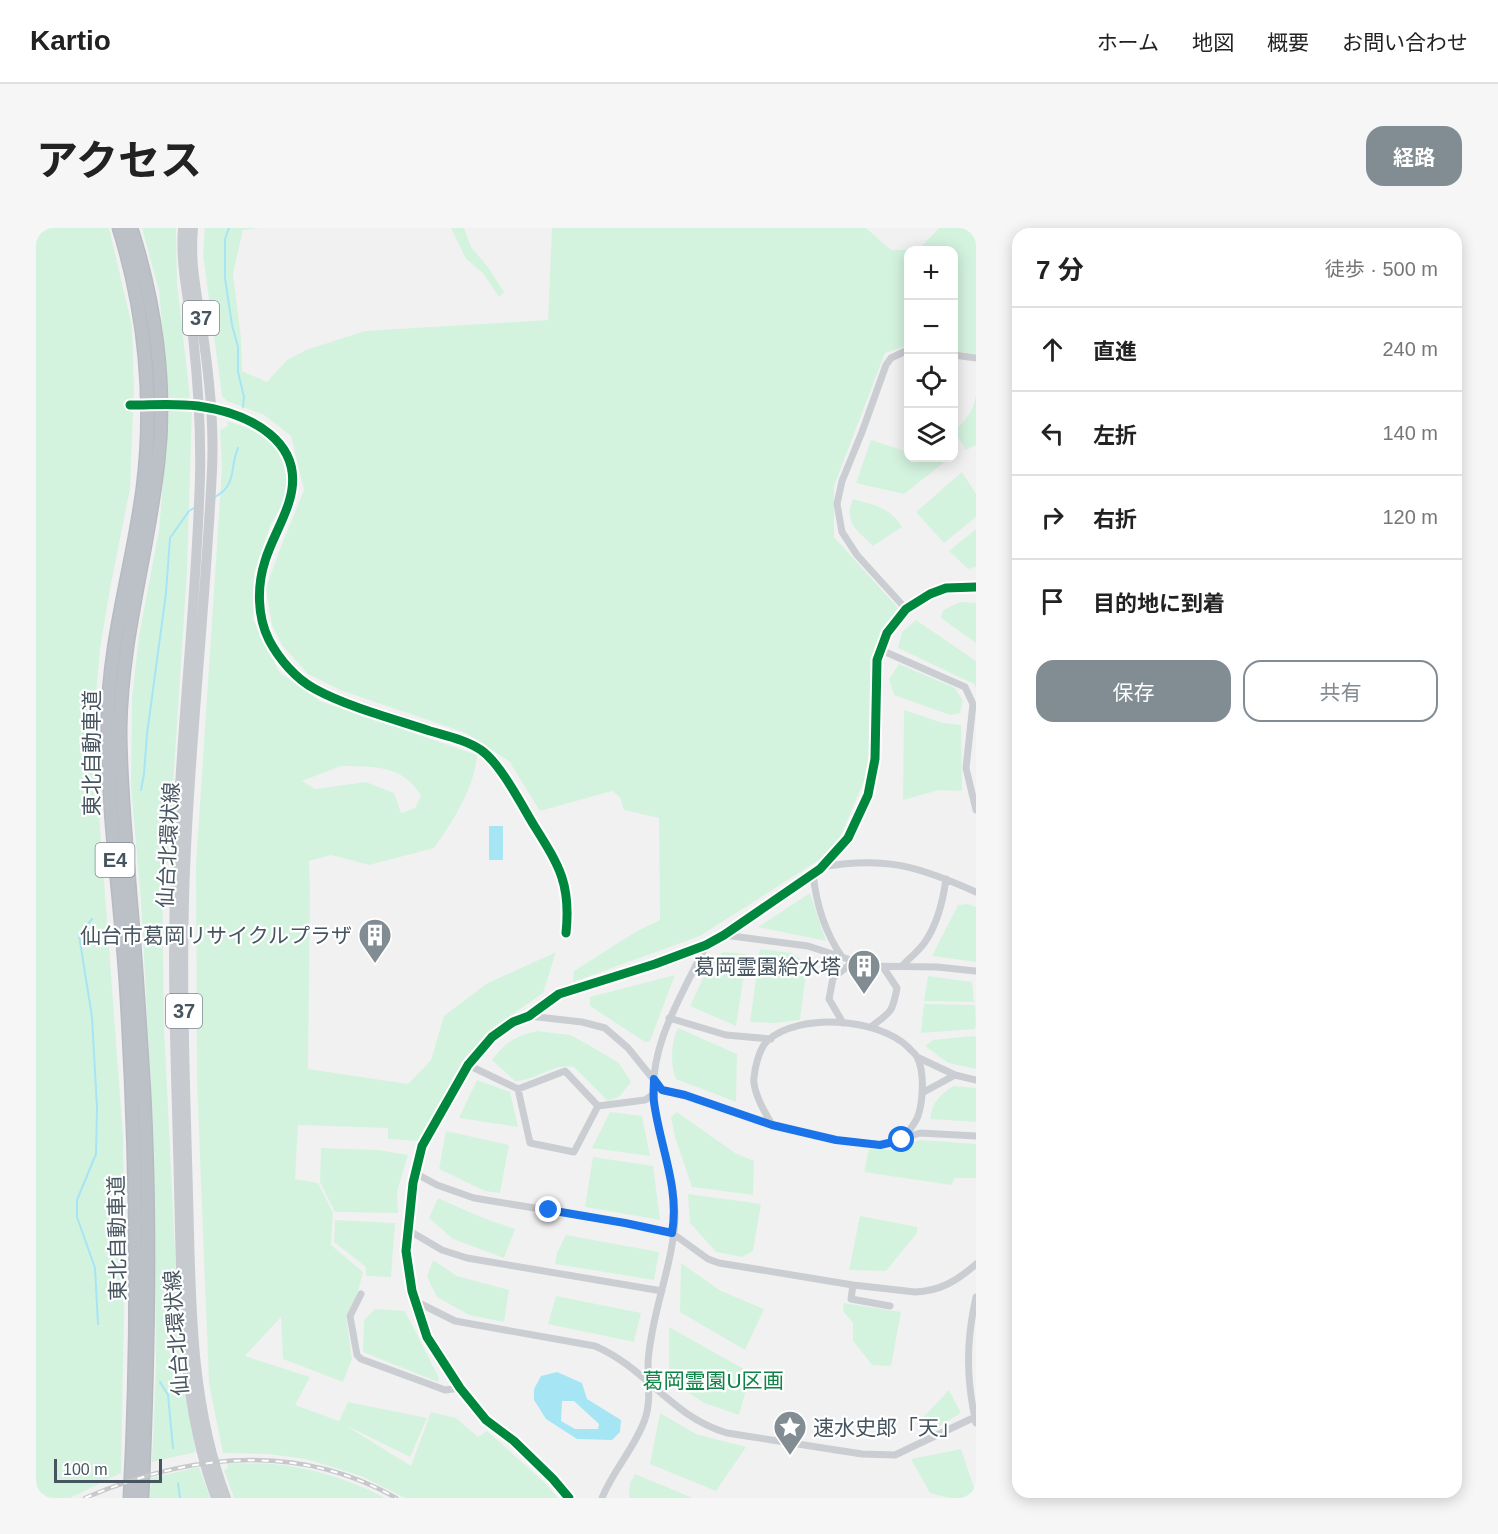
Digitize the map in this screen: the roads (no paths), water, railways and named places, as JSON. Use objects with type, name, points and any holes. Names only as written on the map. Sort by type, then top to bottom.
[{"type":"highway","name":"東北自動車道","points":[[119,228],[132,271],[138,302],[147,395],[147,449],[143,489],[115,644],[108,713],[110,807],[126,981],[137,1199],[137,1334],[130,1498]]},
{"type":"highway","name":"東北自動車道","points":[[131,228],[139,252],[158,356],[160,420],[159,459],[125,658],[120,725],[122,788],[137,979],[146,1170],[148,1302],[142,1498]]},
{"type":"main road","name":"仙台北環状線","points":[[183,228],[183,275],[193,341],[200,474],[194,605],[178,818],[175,893],[175,1026],[182,1302],[187,1374],[200,1449],[216,1498]]},
{"type":"main road","name":"仙台北環状線","points":[[193,228],[192,263],[205,343],[211,409],[212,467],[186,845],[184,1019],[190,1264],[195,1365],[204,1422],[216,1472],[226,1498]]},
{"type":"street","points":[[904,352],[891,358],[886,365],[842,481],[837,504],[842,532],[856,555],[906,609]]},
{"type":"street","points":[[958,356],[976,358]]},
{"type":"street","points":[[130,405],[198,406],[211,409],[259,425],[282,446],[290,465],[293,482],[289,503],[265,561],[260,589],[260,611],[268,638],[291,670],[314,689],[454,738],[484,753],[495,764],[556,860],[563,876],[568,911],[566,933]]},
{"type":"street","points":[[569,1498],[554,1479],[514,1441],[486,1420],[460,1388],[427,1336],[412,1291],[406,1251],[416,1173],[422,1146],[468,1065],[492,1037],[513,1022],[529,1016],[559,994],[655,964],[706,945],[724,935],[821,867],[848,838],[868,795],[875,759],[877,660],[887,633],[906,609],[930,594],[946,588],[976,587]]},
{"type":"street","points":[[880,650],[965,687],[973,704],[966,768],[976,810]]},
{"type":"street","points":[[821,867],[863,862],[892,863],[923,870],[976,892]]},
{"type":"street","points":[[813,873],[822,917],[842,957]]},
{"type":"street","points":[[902,966],[925,944],[941,907],[946,879]]},
{"type":"street","points":[[724,935],[792,943],[824,950],[868,966],[937,967],[976,971]]},
{"type":"street","points":[[602,1498],[608,1483],[634,1444],[646,1416],[648,1363],[652,1333],[675,1219],[672,1181],[660,1132],[654,1079],[661,1041],[669,1018],[706,945]]},
{"type":"street","points":[[843,1023],[829,999],[833,978],[853,962]]},
{"type":"street","points":[[871,1027],[893,1010],[897,988],[884,967]]},
{"type":"street","points":[[529,1016],[582,1022],[605,1029],[628,1048],[662,1090],[685,1095],[772,1125],[836,1140],[880,1145],[920,1133],[976,1136]]},
{"type":"street","points":[[669,1018],[726,1035],[771,1038]]},
{"type":"street","points":[[772,1125],[753,1082],[757,1059],[765,1043],[771,1038],[781,1032],[806,1025],[830,1022],[856,1023],[884,1031],[903,1043],[917,1057],[955,1075],[976,1080]]},
{"type":"street","points":[[902,1140],[917,1117],[922,1093],[917,1057]]},
{"type":"street","points":[[468,1065],[518,1089],[565,1071],[598,1107]]},
{"type":"street","points":[[922,1093],[955,1075]]},
{"type":"street","points":[[518,1089],[530,1143],[574,1152],[598,1107]]},
{"type":"street","points":[[598,1107],[645,1100],[654,1094]]},
{"type":"street","points":[[416,1173],[437,1185],[474,1198],[672,1233],[708,1259],[719,1263],[853,1285],[899,1291],[929,1291],[951,1283],[976,1264]]},
{"type":"street","points":[[408,1230],[442,1250],[467,1258],[662,1291]]},
{"type":"street","points":[[853,1285],[851,1299],[890,1306]]},
{"type":"street","points":[[361,1294],[350,1316],[357,1355],[361,1359],[445,1390],[460,1388]]},
{"type":"street","points":[[415,1301],[455,1321],[595,1346],[609,1352],[635,1369],[676,1407],[707,1427],[727,1433],[862,1454],[895,1455],[975,1420],[967,1367],[976,1297]]},
{"type":"water","points":[[489,826],[503,826],[503,860],[489,860]]},
{"type":"water","points":[[557,1372],[582,1383],[587,1399],[621,1420],[620,1432],[612,1440],[577,1439],[546,1419],[534,1400],[534,1389],[541,1376]],"holes":[[[562,1401],[574,1401],[599,1424],[598,1429],[575,1429],[561,1421]]]},
{"type":"waterway","points":[[229,228],[225,239],[225,278],[232,325],[238,347],[238,372],[244,397],[243,407]]},
{"type":"waterway","points":[[215,497],[227,487],[230,481],[238,448]]},
{"type":"waterway","points":[[141,790],[166,593],[170,538],[189,511],[194,508]]},
{"type":"waterway","points":[[92,919],[79,935],[92,1017],[97,1108],[96,1154],[77,1200],[77,1217],[95,1268],[98,1324]]},
{"type":"waterway","points":[[160,1382],[168,1395],[173,1448]]},
{"type":"waterway","points":[[178,1483],[180,1498]]},
{"type":"railway","points":[[85,1498],[123,1483],[162,1472],[201,1464],[241,1460],[280,1462],[319,1468],[358,1480],[396,1498]]},
{"type":"place","name":"仙台市葛岡リサイクルプラザ","points":[[375,964]]},
{"type":"place","name":"葛岡霊園給水塔","points":[[864,995]]},
{"type":"place","name":"速水史郎「天」","points":[[790,1456]]},
{"type":"park label","name":"葛岡霊園U区画","points":[[713,1380]]}]
